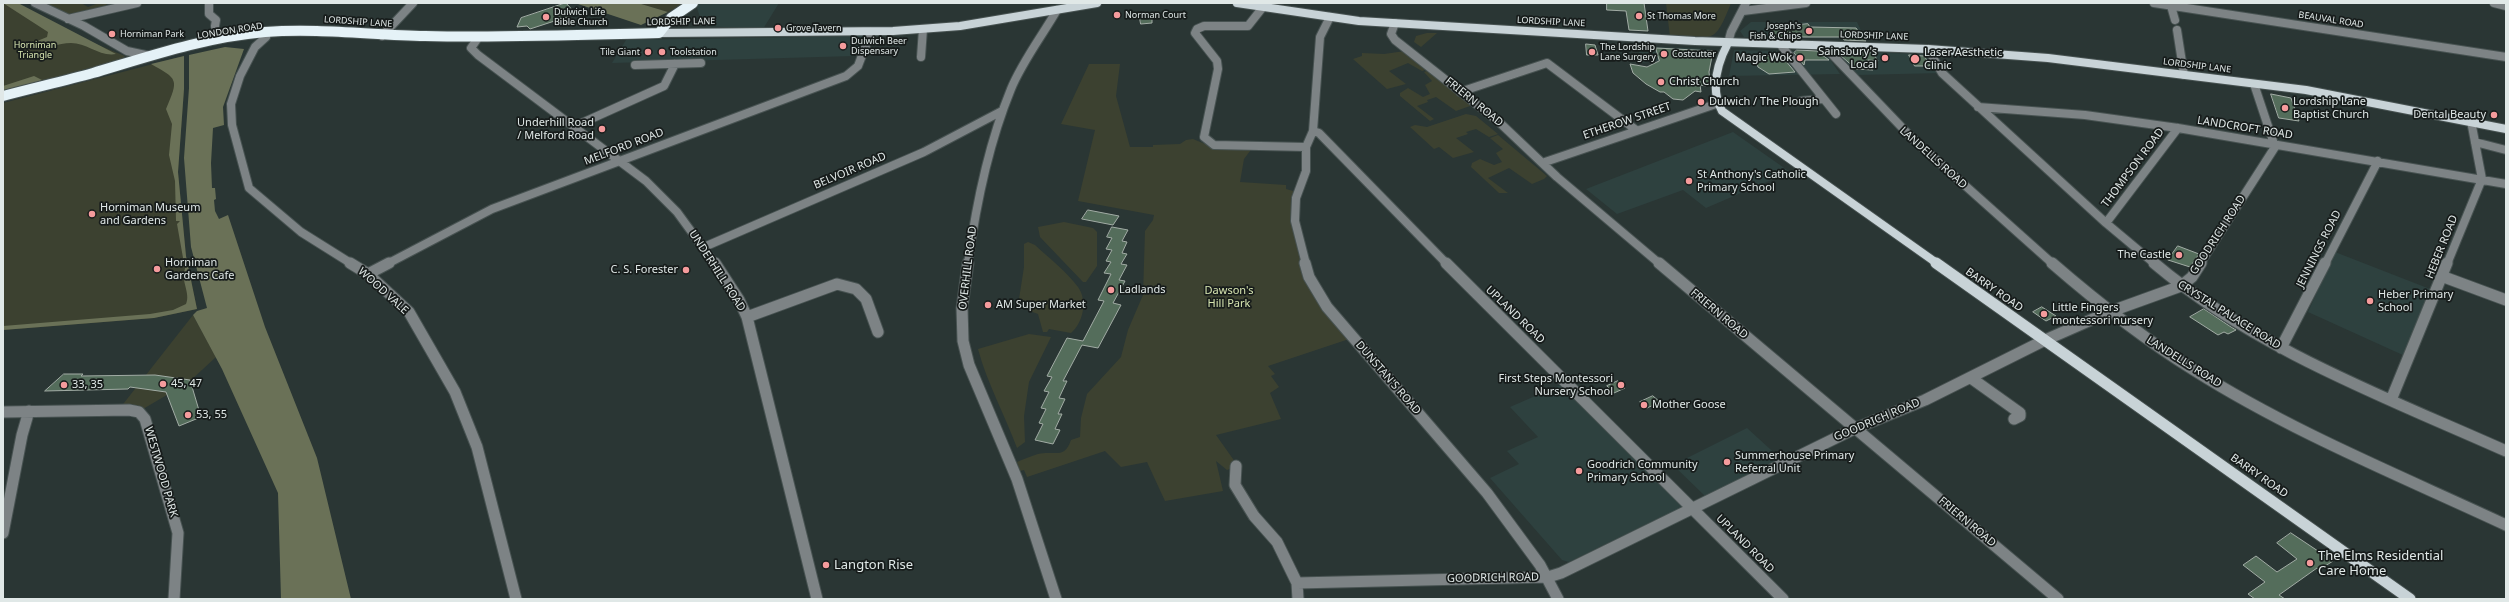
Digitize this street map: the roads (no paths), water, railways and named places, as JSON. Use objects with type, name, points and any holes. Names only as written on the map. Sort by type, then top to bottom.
[{"type":"highway","points":[[659,33],[671,18],[693,3]]},
{"type":"highway","name":"LORDSHIP LANE","points":[[378,35],[478,38],[659,33]]},
{"type":"highway","name":"LONDON ROAD","points":[[3,96],[92,73],[143,56],[216,39],[265,34],[378,35]]},
{"type":"highway","name":"LONDON ROAD","points":[[92,73],[130,66],[174,53],[254,43],[265,34]]},
{"type":"main road","name":"LORDSHIP LANE","points":[[659,33],[871,32],[923,29],[967,25],[1097,3]]},
{"type":"main road","name":"LORDSHIP LANE","points":[[1237,3],[1330,17],[1395,23],[1728,43],[1928,49],[2048,58],[2306,90],[2506,129]]},
{"type":"main road","points":[[1716,104],[1714,94],[1723,51],[1728,43]]},
{"type":"main road","name":"BARRY ROAD","points":[[1716,104],[1722,111],[1756,137],[2410,599]]},
{"type":"street","points":[[35,3],[68,19],[112,44],[143,56],[174,53]]},
{"type":"street","points":[[68,19],[110,6],[136,3]]},
{"type":"street","points":[[210,3],[209,14],[216,20],[215,26]]},
{"type":"street","points":[[378,35],[413,3]]},
{"type":"street","points":[[1728,43],[1731,32],[1745,7],[1806,3]]},
{"type":"street","name":"BEAUVAL ROAD","points":[[2154,3],[2506,57]]},
{"type":"street","points":[[2494,3],[2506,6]]},
{"type":"street","points":[[2171,6],[2175,20]]},
{"type":"street","points":[[1263,7],[1248,26],[1204,26],[1197,29],[1196,33],[1217,60],[1218,69],[1204,137],[1214,145],[1306,147]]},
{"type":"street","name":"OVERHILL ROAD","points":[[1056,599],[1017,478],[969,365],[963,341],[962,308],[976,205],[1002,111],[1011,88],[1057,10]]},
{"type":"street","points":[[1313,131],[1320,37],[1330,17]]},
{"type":"street","name":"FRIERN ROAD","points":[[1395,23],[1391,34],[1395,40],[1545,162],[1557,177],[1854,429],[1912,475],[2058,599]]},
{"type":"street","points":[[921,57],[923,29]]},
{"type":"street","points":[[2177,30],[2184,75]]},
{"type":"street","name":"MELFORD ROAD","points":[[368,274],[492,209],[846,76],[858,66],[871,32]]},
{"type":"street","name":"UNDERHILL ROAD","points":[[478,38],[472,48],[478,55],[646,181],[677,212],[704,247],[739,300],[747,317],[817,599]]},
{"type":"street","name":"WOOD VALE","points":[[254,43],[240,76],[232,104],[232,125],[240,148],[249,188],[301,232],[368,274],[409,312],[455,392],[477,447],[516,599]]},
{"type":"street","points":[[1780,44],[1836,114]]},
{"type":"street","name":"LANDELLS ROAD","points":[[1824,46],[1864,92],[1922,150],[2109,312],[2196,372],[2272,414],[2506,525]]},
{"type":"street","name":"CRYSTAL PALACE ROAD","points":[[1928,49],[1942,73],[1978,107],[2106,223],[2181,286],[2281,348],[2391,400],[2506,451]]},
{"type":"street","points":[[635,65],[701,63]]},
{"type":"street","points":[[1460,92],[1548,63],[1636,130]]},
{"type":"street","points":[[573,127],[664,86],[675,64]]},
{"type":"street","points":[[2254,84],[2275,144]]},
{"type":"street","points":[[1801,101],[1823,99]]},
{"type":"street","name":"ETHEROW STREET","points":[[1545,162],[1716,104]]},
{"type":"street","name":"LANDCROFT ROAD","points":[[1978,107],[2085,115],[2178,128],[2482,178],[2506,184]]},
{"type":"street","name":"BELVOIR ROAD","points":[[704,247],[762,219],[927,151],[982,119],[1002,111]]},
{"type":"street","points":[[2471,121],[2482,178]]},
{"type":"street","name":"THOMPSON ROAD","points":[[2106,223],[2178,128]]},
{"type":"street","name":"DUNSTAN'S ROAD","points":[[1313,131],[1306,147],[1306,171],[1296,198],[1294,221],[1309,277],[1327,308],[1487,493],[1548,577],[1558,599]]},
{"type":"street","name":"UPLAND ROAD","points":[[1313,131],[1319,133],[1482,301],[1783,599]]},
{"type":"street","points":[[2475,142],[2506,150]]},
{"type":"street","name":"GOODRICH ROAD","points":[[1297,583],[1548,577],[1854,429],[1926,400],[2044,340],[2109,312],[2181,286],[2198,268],[2275,147],[2275,144]]},
{"type":"street","name":"JENNINGS ROAD","points":[[2281,348],[2378,161]]},
{"type":"street","name":"HEBER ROAD","points":[[2391,400],[2444,277],[2482,178]]},
{"type":"street","points":[[2444,277],[2506,300]]},
{"type":"street","points":[[747,317],[837,284],[849,285],[861,291],[870,304],[878,332]]},
{"type":"street","points":[[1971,378],[2020,413],[2020,416],[2014,419]]},
{"type":"street","name":"WESTWOOD PARK","points":[[3,412],[129,410],[139,412],[146,419],[178,534],[174,599]]},
{"type":"street","points":[[3,533],[22,435],[30,411]]},
{"type":"street","points":[[1236,466],[1235,485],[1254,516],[1277,542],[1297,583],[1298,599]]},
{"type":"place","name":"Norman Court","points":[[1117,15]]},
{"type":"place","name":"St Thomas More","points":[[1639,16]]},
{"type":"place","name":"Dulwich Life Bible Church","points":[[546,17]]},
{"type":"place","name":"Grove Tavern","points":[[778,28]]},
{"type":"place","name":"Joseph's Fish & Chips","points":[[1809,31]]},
{"type":"place","name":"Horniman Park","points":[[112,34]]},
{"type":"place","name":"Dulwich Beer Dispensary","points":[[843,46]]},
{"type":"place","name":"Tile Giant","points":[[648,52]]},
{"type":"place","name":"Toolstation","points":[[662,52]]},
{"type":"place","name":"The Lordship Lane Surgery","points":[[1592,52]]},
{"type":"place","name":"Costcutter","points":[[1664,54]]},
{"type":"place","name":"Magic Wok","points":[[1800,58]]},
{"type":"place","name":"Sainsbury's Local","points":[[1885,58]]},
{"type":"place","name":"Laser Aesthetic Clinic","points":[[1915,59]]},
{"type":"place","name":"Christ Church","points":[[1661,82]]},
{"type":"place","name":"Dulwich / The Plough","points":[[1701,102]]},
{"type":"place","name":"Lordship Lane Baptist Church","points":[[2285,108]]},
{"type":"place","name":"Dental Beauty","points":[[2494,115]]},
{"type":"place","name":"Underhill Road / Melford Road","points":[[602,129]]},
{"type":"place","name":"St Anthony's Catholic Primary School","points":[[1689,181]]},
{"type":"place","name":"Horniman Museum and Gardens","points":[[92,214]]},
{"type":"place","name":"The Castle","points":[[2179,255]]},
{"type":"place","name":"Horniman Gardens Cafe","points":[[157,269]]},
{"type":"place","name":"C. S. Forester","points":[[686,270]]},
{"type":"place","name":"Ladlands","points":[[1111,290]]},
{"type":"place","name":"Heber Primary School","points":[[2370,301]]},
{"type":"place","name":"AM Super Market","points":[[988,305]]},
{"type":"place","name":"Little Fingers montessori nursery","points":[[2044,314]]},
{"type":"place","name":"45, 47","points":[[163,384]]},
{"type":"place","name":"33, 35","points":[[64,385]]},
{"type":"place","name":"First Steps Montessori Nursery School","points":[[1621,385]]},
{"type":"place","name":"Mother Goose","points":[[1644,405]]},
{"type":"place","name":"53, 55","points":[[188,415]]},
{"type":"place","name":"Summerhouse Primary Referral Unit","points":[[1727,462]]},
{"type":"place","name":"Goodrich Community Primary School","points":[[1579,471]]},
{"type":"place","name":"The Elms Residential Care Home","points":[[2310,563]]},
{"type":"place","name":"Langton Rise","points":[[826,565]]},
{"type":"park label","name":"Horniman Triangle","points":[[35,50]]},
{"type":"park label","name":"Dawson's Hill Park","points":[[1229,297]]}]
